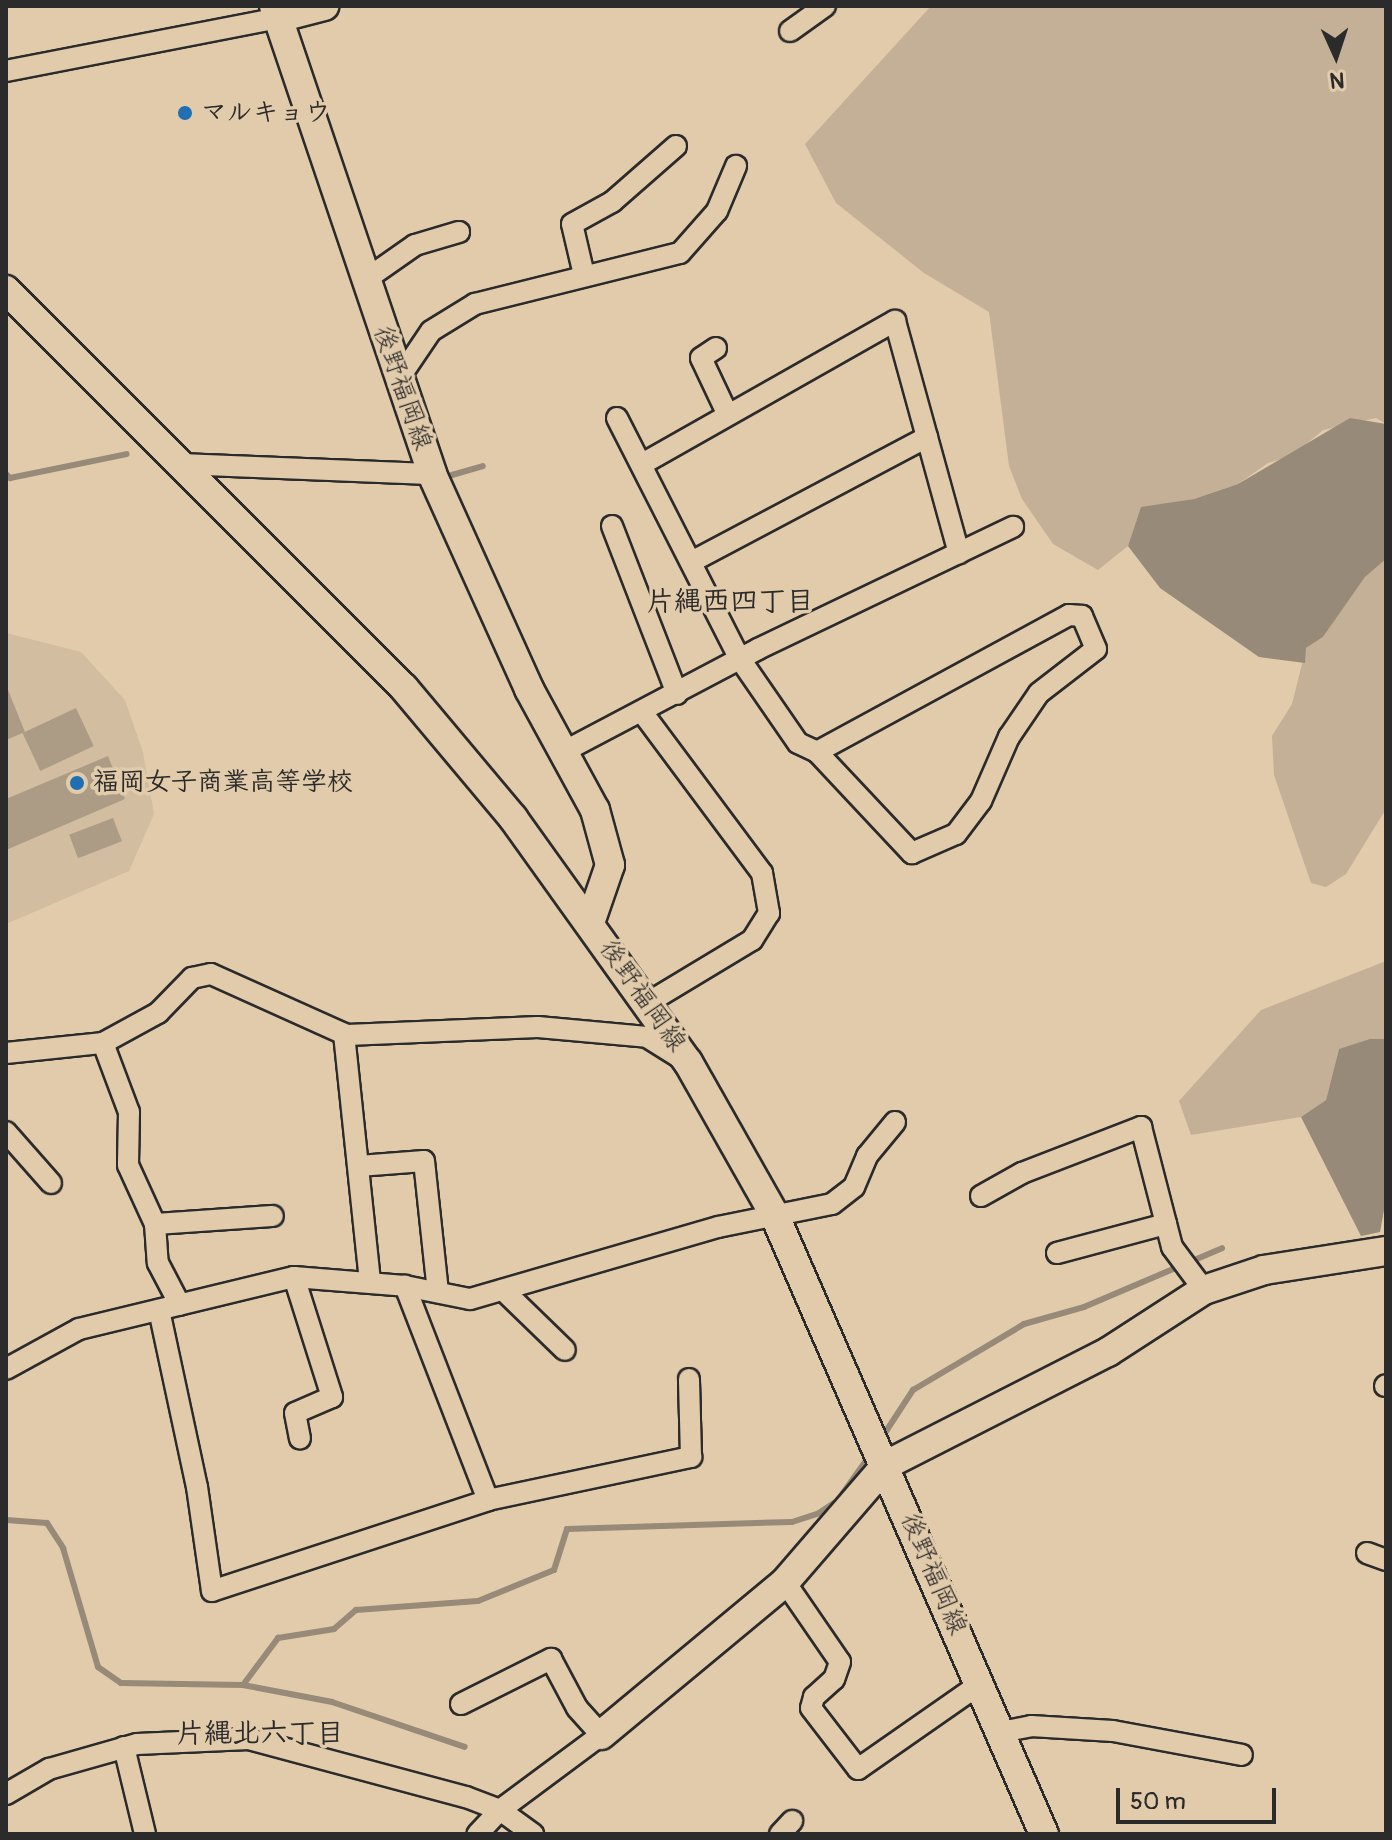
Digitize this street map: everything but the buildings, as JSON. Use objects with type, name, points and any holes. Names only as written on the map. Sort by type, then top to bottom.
[{"type":"main road","points":[[276,12],[324,6]]},
{"type":"main road","name":"後野福岡線","points":[[276,12],[432,474],[563,752],[595,810],[610,865],[591,920],[688,1062],[775,1216],[1044,1834]]},
{"type":"main road","points":[[6,290],[404,688],[591,920]]},
{"type":"main road","points":[[601,1735],[785,1582],[886,1465],[1095,1360],[1204,1290],[1264,1270],[1386,1251]]},
{"type":"street","points":[[790,31],[825,6]]},
{"type":"street","points":[[6,71],[276,12]]},
{"type":"street","points":[[584,275],[572,224],[612,202],[676,146]]},
{"type":"street","points":[[400,377],[418,347],[449,316],[475,304],[680,253],[711,220],[731,187],[736,166]]},
{"type":"street","points":[[365,280],[432,236],[459,232]]},
{"type":"street","points":[[642,464],[895,321],[959,553]]},
{"type":"street","points":[[701,357],[728,415]]},
{"type":"street","points":[[617,418],[693,561],[740,659],[798,743],[817,752],[912,853],[956,834],[981,801],[1009,737],[1039,693],[1096,649],[1082,616],[1069,615],[817,752]]},
{"type":"street","points":[[693,561],[927,437]]},
{"type":"street","points":[[178,464],[432,474]]},
{"type":"street","points":[[612,526],[677,694]]},
{"type":"street","points":[[563,752],[740,659],[1013,527]]},
{"type":"street","points":[[642,712],[762,873],[769,913],[752,940],[646,1004]]},
{"type":"street","points":[[6,1053],[103,1043],[158,1013],[192,978],[211,974],[344,1034],[538,1027],[647,1037],[688,1062]]},
{"type":"street","points":[[344,1034],[370,1283]]},
{"type":"street","points":[[103,1043],[129,1112],[128,1165],[155,1224],[158,1263],[180,1305]]},
{"type":"street","points":[[6,1369],[79,1329],[294,1277],[405,1286],[470,1299],[718,1227],[843,1199],[867,1156],[895,1122]]},
{"type":"street","points":[[981,1196],[1022,1173],[1141,1127],[1176,1256],[1204,1290]]},
{"type":"street","points":[[6,1132],[51,1183]]},
{"type":"street","points":[[359,1166],[424,1161],[438,1292]]},
{"type":"street","points":[[155,1224],[273,1216]]},
{"type":"street","points":[[1057,1253],[1166,1224]]},
{"type":"street","points":[[294,1277],[332,1397],[295,1413],[300,1439]]},
{"type":"street","points":[[405,1286],[488,1500]]},
{"type":"street","points":[[503,1290],[565,1350]]},
{"type":"street","points":[[159,1310],[197,1487],[212,1591],[488,1500],[691,1457],[689,1379]]},
{"type":"street","points":[[785,1582],[840,1662],[834,1679],[814,1697],[811,1708],[858,1769],[980,1684]]},
{"type":"street","points":[[461,1704],[551,1659],[577,1708],[601,1735],[500,1810],[478,1834]]},
{"type":"street","points":[[1001,1732],[1031,1726],[1113,1731],[1242,1755]]},
{"type":"street","points":[[6,1794],[49,1769],[124,1747],[180,1739],[249,1739],[330,1757],[500,1810],[533,1834]]},
{"type":"street","points":[[124,1747],[142,1833]]},
{"type":"shaded area","points":[[931,6],[1386,6],[1386,424],[1376,418],[1323,430],[1292,456],[1268,463],[1238,484],[1194,499],[1141,508],[1128,546],[1098,570],[1053,544],[1022,499],[1009,466],[989,312],[924,273],[836,203],[805,144]]},
{"type":"shaded area","points":[[1350,418],[1386,424],[1386,559],[1365,577],[1323,637],[1306,648],[1305,663],[1259,657],[1160,588],[1128,546],[1141,507],[1194,499],[1238,484]]},
{"type":"shaded area","points":[[1386,559],[1386,809],[1346,874],[1326,887],[1311,883],[1274,775],[1272,736],[1292,704],[1306,648],[1323,637],[1365,577]]},
{"type":"shaded area","name":"福岡女子商業高等学校","points":[[6,633],[81,652],[125,700],[143,752],[154,814],[129,871],[6,924]]},
{"type":"shaded area","points":[[1386,961],[1386,1039],[1339,1049],[1326,1100],[1301,1117],[1191,1135],[1179,1101],[1261,1010]]},
{"type":"shaded area","points":[[1370,1039],[1386,1039],[1384,1210],[1380,1232],[1361,1236],[1301,1117],[1326,1100],[1339,1049]]},
{"type":"waterway","points":[[6,474],[10,478],[127,454]]},
{"type":"waterway","points":[[452,475],[483,466]]},
{"type":"waterway","points":[[881,1439],[913,1390],[1024,1324],[1084,1307],[1222,1248]]},
{"type":"waterway","points":[[6,1520],[47,1523],[63,1548],[98,1667],[121,1683],[243,1685],[278,1638],[334,1629],[356,1610],[478,1601],[554,1570],[567,1529],[792,1522],[819,1513],[838,1500],[870,1455]]},
{"type":"waterway","points":[[243,1685],[332,1702],[465,1747]]},
{"type":"place","name":"マルキョウ","points":[[185,113]]},
{"type":"place","name":"福岡女子商業高等学校","points":[[77,783]]},
{"type":"district","name":"片縄西四丁目","points":[[730,602]]},
{"type":"district","name":"片縄北六丁目","points":[[260,1734]]}]
